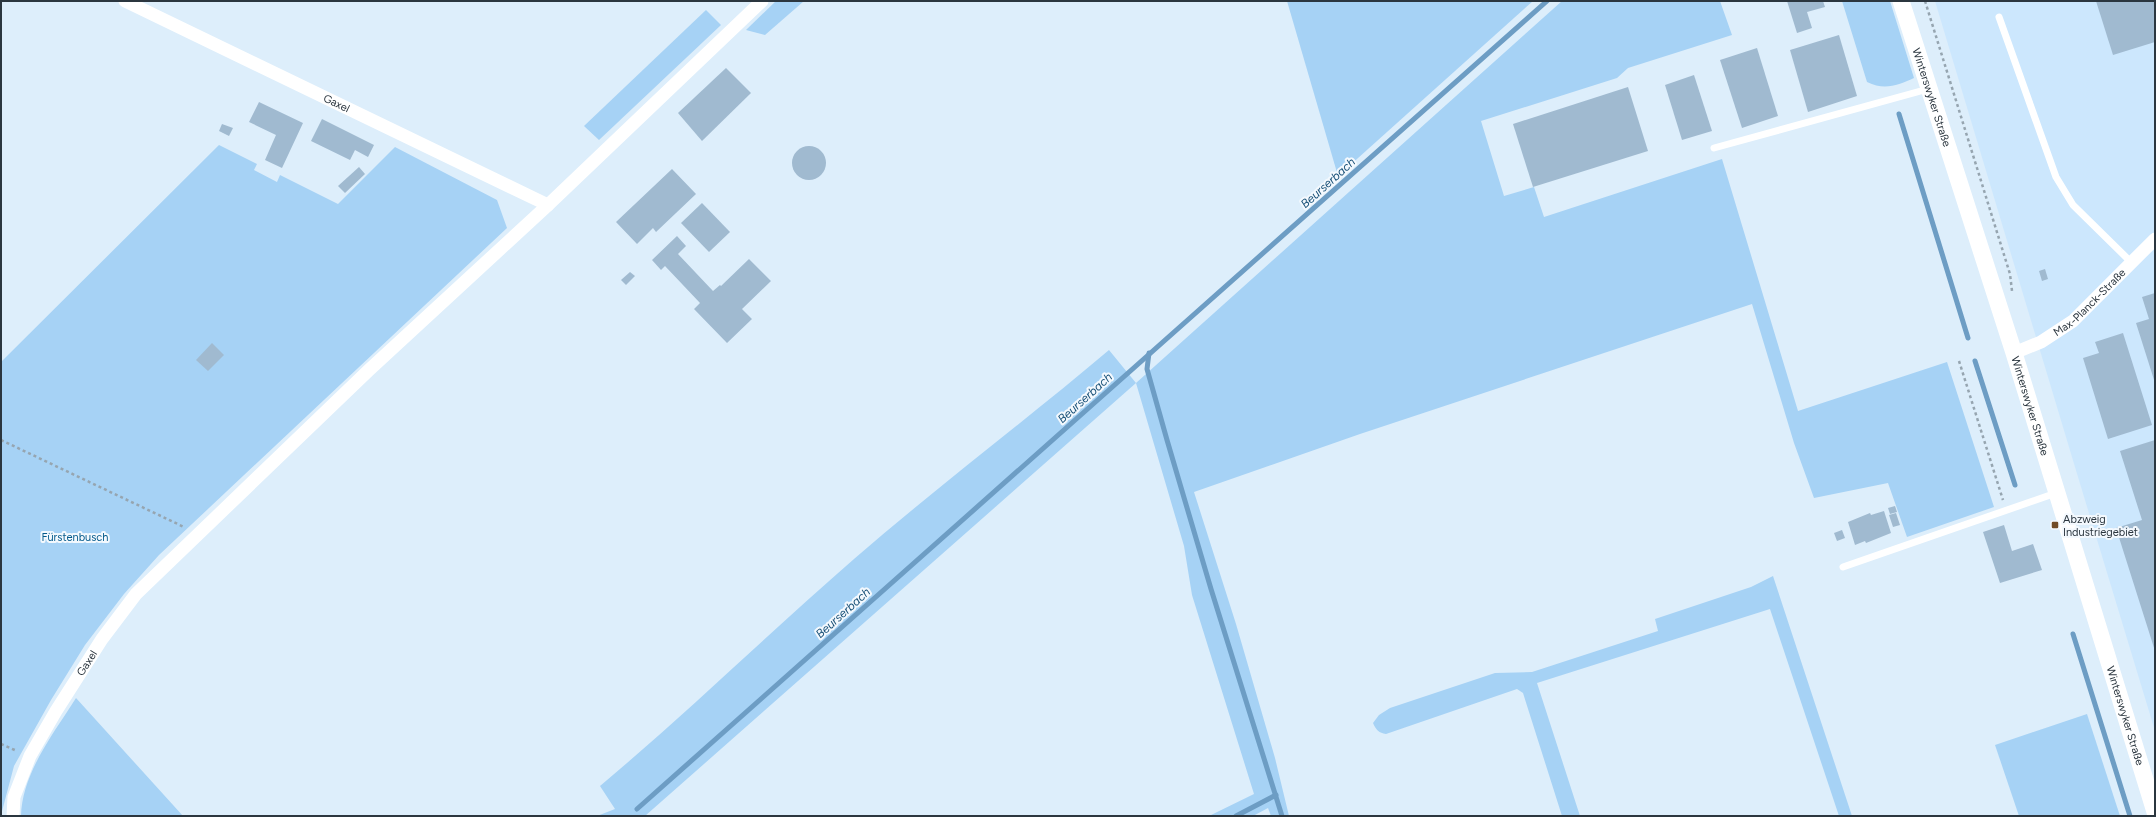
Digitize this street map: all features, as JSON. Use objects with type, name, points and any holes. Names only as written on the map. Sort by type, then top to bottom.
[{"type":"street","name":"Gaxel","points":[[125,1],[548,205]]},
{"type":"street","name":"Gaxel","points":[[13,816],[14,796],[30,756],[56,711],[102,639],[136,594],[369,370],[548,205],[762,1]]},
{"type":"street","name":"Winterswyker Straße","points":[[1902,1],[1928,89],[2014,353],[2155,812]]},
{"type":"street","name":"Max-Planck-Straße","points":[[2014,353],[2041,342],[2073,321],[2155,239]]},
{"type":"lane","points":[[1999,17],[2056,177],[2073,205],[2132,263]]},
{"type":"lane","points":[[1714,148],[1928,89]]},
{"type":"lane","points":[[1843,567],[2056,493]]},
{"type":"path","points":[[1959,361],[2006,510]]},
{"type":"path","points":[[1,440],[199,534]]},
{"type":"shaded area","points":[[1935,1],[2155,1],[2155,731],[2075,467]]},
{"type":"green space","points":[[776,1],[804,1],[765,35],[746,30]]},
{"type":"green space","points":[[1287,1],[1533,1],[1338,176]]},
{"type":"green space","points":[[1562,1],[1720,1],[1732,35],[1628,68],[1617,78],[1481,121],[1504,196],[1534,187],[1544,217],[1722,159],[1798,411],[1947,362],[1994,507],[1907,537],[1888,483],[1814,498],[1794,443],[1752,304],[1360,434],[1194,492],[1236,624],[1275,758],[1289,816],[1271,816],[1268,808],[1253,816],[1209,816],[1254,794],[1192,595],[1184,546],[1136,383]]},
{"type":"green space","points":[[1842,1],[1890,1],[1914,78],[1897,85],[1886,87],[1867,82]]},
{"type":"green space","points":[[706,10],[721,25],[599,140],[584,126]]},
{"type":"green space","name":"Fürstenbusch","points":[[219,145],[257,164],[254,170],[277,182],[280,175],[338,204],[395,147],[497,200],[507,228],[159,555],[124,594],[85,645],[51,700],[14,766],[1,815],[1,362]]},
{"type":"green space","points":[[1109,350],[1136,383],[645,816],[597,816],[615,809],[600,786],[854,559]]},
{"type":"green space","points":[[1773,576],[1852,816],[1839,816],[1770,609],[1537,683],[1580,816],[1562,816],[1523,693],[1517,689],[1386,734],[1378,731],[1373,723],[1379,715],[1390,708],[1495,673],[1532,672],[1658,631],[1655,619],[1751,587]]},
{"type":"green space","points":[[76,698],[183,816],[21,816],[27,784],[33,769],[49,739]]},
{"type":"green space","points":[[2087,714],[2120,816],[2019,816],[1995,745]]},
{"type":"building","points":[[1787,1],[1823,1],[1825,7],[1807,12],[1812,28],[1797,33]]},
{"type":"building","points":[[2096,1],[2155,1],[2155,42],[2113,55]]},
{"type":"building","points":[[1839,35],[1857,96],[1808,112],[1790,50]]},
{"type":"building","points":[[1757,48],[1778,116],[1742,128],[1720,60]]},
{"type":"building","points":[[726,68],[751,93],[702,141],[678,113]]},
{"type":"building","points":[[1694,75],[1712,131],[1682,140],[1665,85]]},
{"type":"building","points":[[1628,87],[1648,151],[1533,187],[1513,124]]},
{"type":"building","points":[[259,102],[303,123],[282,168],[265,160],[276,135],[249,122]]},
{"type":"building","points":[[322,119],[374,145],[368,157],[355,150],[350,160],[311,141]]},
{"type":"building","points":[[222,124],[233,128],[229,136],[219,131]]},
{"type":"building","points":[[812,146],[821,151],[825,156],[825,170],[821,175],[816,179],[806,180],[802,179],[793,170],[792,160],[793,156],[802,147]]},
{"type":"building","points":[[359,167],[365,174],[345,193],[338,186]]},
{"type":"building","points":[[672,169],[696,194],[656,232],[653,228],[637,244],[616,222]]},
{"type":"building","points":[[702,203],[730,232],[709,252],[681,223]]},
{"type":"building","points":[[677,236],[686,246],[678,254],[713,291],[720,285],[721,286],[749,259],[771,281],[742,309],[752,319],[727,343],[694,309],[700,303],[665,266],[661,270],[652,260]]},
{"type":"building","points":[[2045,269],[2048,279],[2042,281],[2039,271]]},
{"type":"building","points":[[630,272],[635,276],[626,285],[621,280]]},
{"type":"building","points":[[2155,293],[2155,383],[2136,323],[2149,319],[2142,297]]},
{"type":"building","points":[[2123,333],[2152,425],[2108,439],[2083,358],[2099,353],[2095,342]]},
{"type":"building","points":[[212,343],[224,355],[208,371],[196,360]]},
{"type":"building","points":[[2155,440],[2155,651],[2116,528],[2142,520],[2120,451]]},
{"type":"building","points":[[1895,506],[1897,512],[1890,514],[1888,508]]},
{"type":"building","points":[[1884,511],[1891,533],[1866,543],[1865,541],[1855,545],[1848,522],[1870,513],[1871,515]]},
{"type":"building","points":[[1896,513],[1900,525],[1893,527],[1889,515]]},
{"type":"building","points":[[2004,525],[2012,551],[2033,544],[2042,570],[2000,583],[1983,532]]},
{"type":"building","points":[[1842,530],[1845,538],[1837,541],[1834,533]]},
{"type":"waterway","name":"Beurserbach","points":[[637,809],[1547,1]]},
{"type":"waterway","points":[[1899,114],[1968,338]]},
{"type":"waterway","points":[[1149,353],[1147,369],[1167,440],[1211,589],[1282,816]]},
{"type":"waterway","points":[[1975,361],[2015,485]]},
{"type":"waterway","points":[[2073,634],[2130,816]]},
{"type":"waterway","points":[[1236,816],[1276,795]]},
{"type":"place","name":"Abzweig Industriegebiet","points":[[2055,525]]}]
